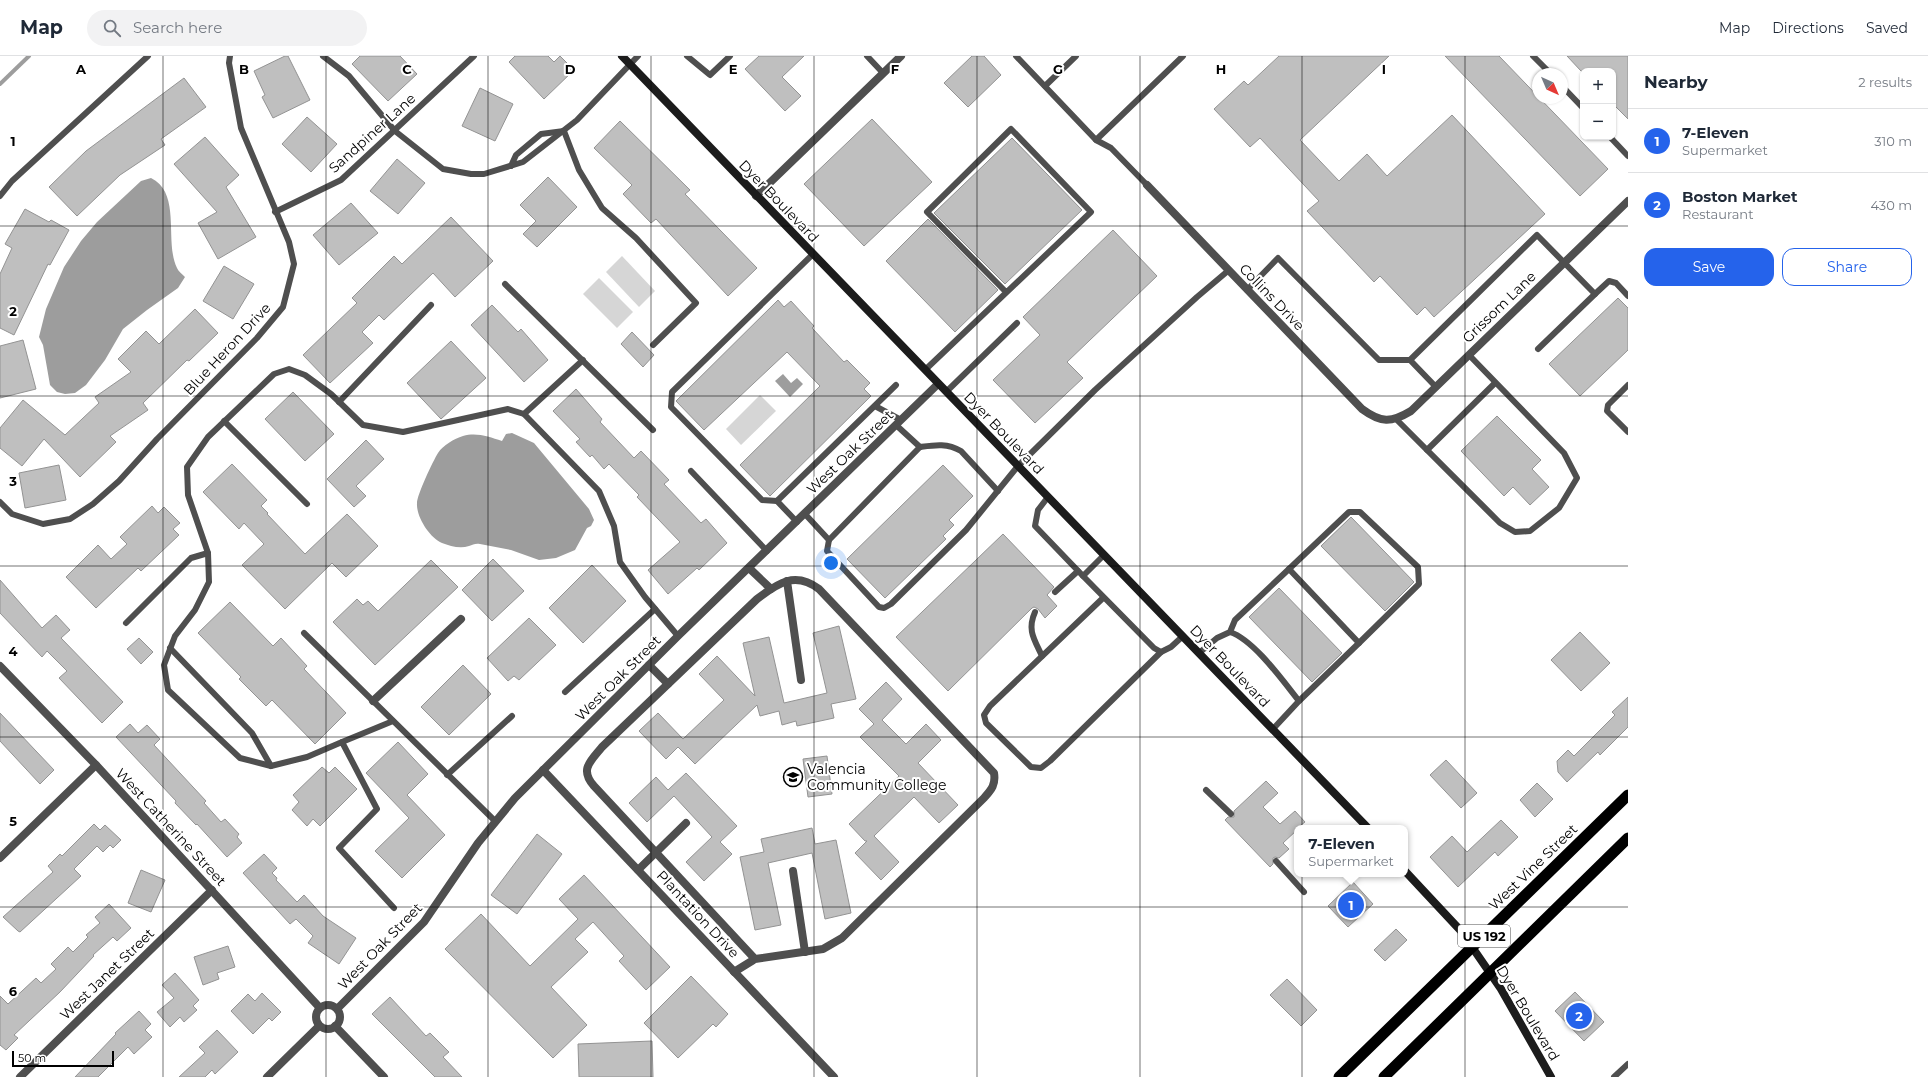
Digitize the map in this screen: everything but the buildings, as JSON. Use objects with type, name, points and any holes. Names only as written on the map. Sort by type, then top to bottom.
[{"type":"highway","name":"West Vine Street","points":[[1339,1077],[1628,795]]},
{"type":"highway","name":"US 192","points":[[1384,1077],[1628,838]]},
{"type":"main road","name":"Dyer Boulevard","points":[[622,56],[1365,825]]},
{"type":"main road","name":"Dyer Boulevard","points":[[1408,874],[1462,931],[1490,973],[1551,1077]]},
{"type":"street","points":[[756,196],[901,56]]},
{"type":"street","name":"Collins Drive","points":[[1147,185],[1362,409],[1372,416],[1383,420]]},
{"type":"street","name":"Grissom Lane","points":[[1383,420],[1396,419],[1411,411],[1628,201]]},
{"type":"street","name":"West Oak Street","points":[[337,1009],[424,922],[495,821],[543,770],[678,636],[938,384]]},
{"type":"street","points":[[749,568],[770,589]]},
{"type":"street","points":[[734,972],[755,959],[823,949],[842,938],[984,798],[993,787],[995,781],[994,773],[819,589],[801,579],[787,581],[770,589],[757,599],[602,747],[588,763],[587,779],[755,959]]},
{"type":"street","points":[[787,581],[801,680]]},
{"type":"street","points":[[373,701],[461,619]]},
{"type":"street","points":[[649,665],[668,684]]},
{"type":"street","name":"West Catherine Street","points":[[0,666],[96,765],[320,1008]]},
{"type":"street","points":[[0,858],[96,765]]},
{"type":"street","name":"Plantation Drive","points":[[543,770],[834,1077]]},
{"type":"street","points":[[638,870],[686,823]]},
{"type":"street","points":[[793,871],[805,952]]},
{"type":"street","name":"West Janet Street","points":[[20,1077],[212,890]]},
{"type":"street","points":[[329,1005],[337,1009],[340,1018],[335,1026],[326,1029],[319,1026],[316,1017],[320,1008],[329,1005]]},
{"type":"street","points":[[267,1077],[319,1026]]},
{"type":"street","points":[[335,1026],[384,1077]]},
{"type":"lane","points":[[0,196],[12,181],[148,56]]},
{"type":"lane","name":"Blue Heron Drive","points":[[0,502],[12,514],[43,524],[70,519],[93,504],[119,481],[257,338],[283,307],[294,264],[289,242],[275,212],[241,128],[229,63],[230,56]]},
{"type":"lane","points":[[323,56],[349,76],[395,131],[443,169],[471,174],[484,174],[522,162],[578,120],[638,56]]},
{"type":"lane","name":"Sandpiner Lane","points":[[275,212],[341,180],[474,56]]},
{"type":"lane","points":[[687,56],[710,75],[730,56]]},
{"type":"lane","points":[[867,56],[883,73]]},
{"type":"lane","points":[[1016,56],[1096,140],[1111,148],[1147,185]]},
{"type":"lane","points":[[1045,86],[1076,56]]},
{"type":"lane","points":[[1096,140],[1183,56]]},
{"type":"lane","points":[[1534,56],[1545,68]]},
{"type":"lane","points":[[1568,92],[1580,105]]},
{"type":"lane","points":[[925,370],[1091,212],[1011,129],[927,212],[1006,292]]},
{"type":"lane","points":[[510,166],[516,154],[541,134],[564,131]]},
{"type":"lane","points":[[564,131],[579,170],[602,208],[636,238],[696,303],[653,345]]},
{"type":"lane","points":[[1613,140],[1628,156]]},
{"type":"lane","points":[[1247,290],[1278,258],[1378,360],[1410,360],[1537,235],[1595,294]]},
{"type":"lane","points":[[797,522],[777,502],[762,500],[671,407],[672,392],[813,254]]},
{"type":"lane","points":[[998,491],[961,451],[942,444],[920,447],[829,540],[827,551],[879,608],[884,608],[891,604],[966,530],[998,491],[1018,466],[1095,390],[1196,297],[1229,270]]},
{"type":"lane","points":[[1538,349],[1609,282],[1616,283],[1628,296]]},
{"type":"lane","points":[[505,284],[653,430]]},
{"type":"lane","points":[[339,402],[431,305]]},
{"type":"lane","points":[[946,392],[1017,323]]},
{"type":"lane","points":[[1396,419],[1500,523],[1515,532],[1530,532],[1559,508],[1577,478],[1564,453],[1469,355]]},
{"type":"lane","points":[[524,414],[583,360]]},
{"type":"lane","points":[[1410,360],[1436,387]]},
{"type":"lane","points":[[393,722],[307,757],[271,766],[240,758],[168,690],[164,665],[170,648],[175,636],[195,610],[209,582],[208,553],[188,495],[187,467],[208,437],[274,374],[289,370],[305,375],[331,394],[363,425],[403,432],[508,409],[524,414],[599,491],[614,526],[620,562],[655,609],[678,636]]},
{"type":"lane","points":[[1427,450],[1496,383]]},
{"type":"lane","points":[[777,502],[896,385]]},
{"type":"lane","points":[[1628,385],[1608,404],[1607,411],[1628,432]]},
{"type":"lane","points":[[874,406],[899,422],[920,447]]},
{"type":"lane","points":[[224,422],[308,504]]},
{"type":"lane","points":[[691,471],[767,551]]},
{"type":"lane","points":[[1048,498],[1038,510],[1035,526],[1103,598],[1154,648],[1161,652]]},
{"type":"lane","points":[[1199,653],[1217,638],[1230,632],[1235,620],[1349,512],[1360,512],[1418,567],[1419,584],[1299,701],[1273,729]]},
{"type":"lane","points":[[805,514],[829,540]]},
{"type":"lane","points":[[126,623],[191,558],[208,553]]},
{"type":"lane","points":[[1083,576],[1104,555]]},
{"type":"lane","points":[[1288,569],[1359,643]]},
{"type":"lane","points":[[1055,592],[1078,571]]},
{"type":"lane","points":[[1103,598],[990,706],[984,715],[986,723],[1031,766],[1041,768],[1050,761],[1161,652],[1170,647],[1183,636]]},
{"type":"lane","points":[[565,692],[655,609]]},
{"type":"lane","points":[[1035,612],[1030,623],[1033,637],[1042,656]]},
{"type":"lane","points":[[1230,632],[1238,635],[1266,661],[1299,701]]},
{"type":"lane","points":[[304,633],[495,821]]},
{"type":"lane","points":[[170,648],[252,733],[271,766]]},
{"type":"lane","points":[[447,775],[512,716]]},
{"type":"lane","points":[[342,742],[377,809],[339,848],[394,908]]},
{"type":"lane","points":[[1206,790],[1231,814]]},
{"type":"lane","points":[[1276,861],[1304,892]]},
{"type":"lane","points":[[1614,1077],[1628,1064]]},
{"type":"shaded area","points":[[151,178],[160,185],[166,195],[171,219],[173,257],[178,269],[185,277],[178,288],[123,329],[105,360],[86,385],[75,393],[65,394],[57,392],[50,385],[43,345],[39,337],[46,309],[64,267],[81,241],[97,222],[141,181]]},
{"type":"shaded area","points":[[622,256],[655,291],[639,307],[606,272]]},
{"type":"shaded area","points":[[599,278],[633,312],[617,328],[583,294]]},
{"type":"shaded area","points":[[783,374],[791,383],[797,378],[803,384],[790,397],[775,381]]},
{"type":"shaded area","points":[[760,395],[776,411],[741,445],[726,429]]},
{"type":"shaded area","points":[[512,433],[534,443],[589,509],[594,520],[591,526],[587,528],[575,550],[556,558],[539,560],[511,550],[480,544],[466,547],[455,547],[442,543],[433,537],[421,520],[417,509],[418,499],[422,486],[433,463],[443,447],[463,436],[483,436],[502,441],[506,434]]},
{"type":"waterway","points":[[0,84],[29,56]]},
{"type":"place","name":"Valencia Community College","points":[[793,777]]},
{"type":"place","name":"7-Eleven","points":[[1351,905]]},
{"type":"place","name":"Boston Market","points":[[1579,1016]]}]
